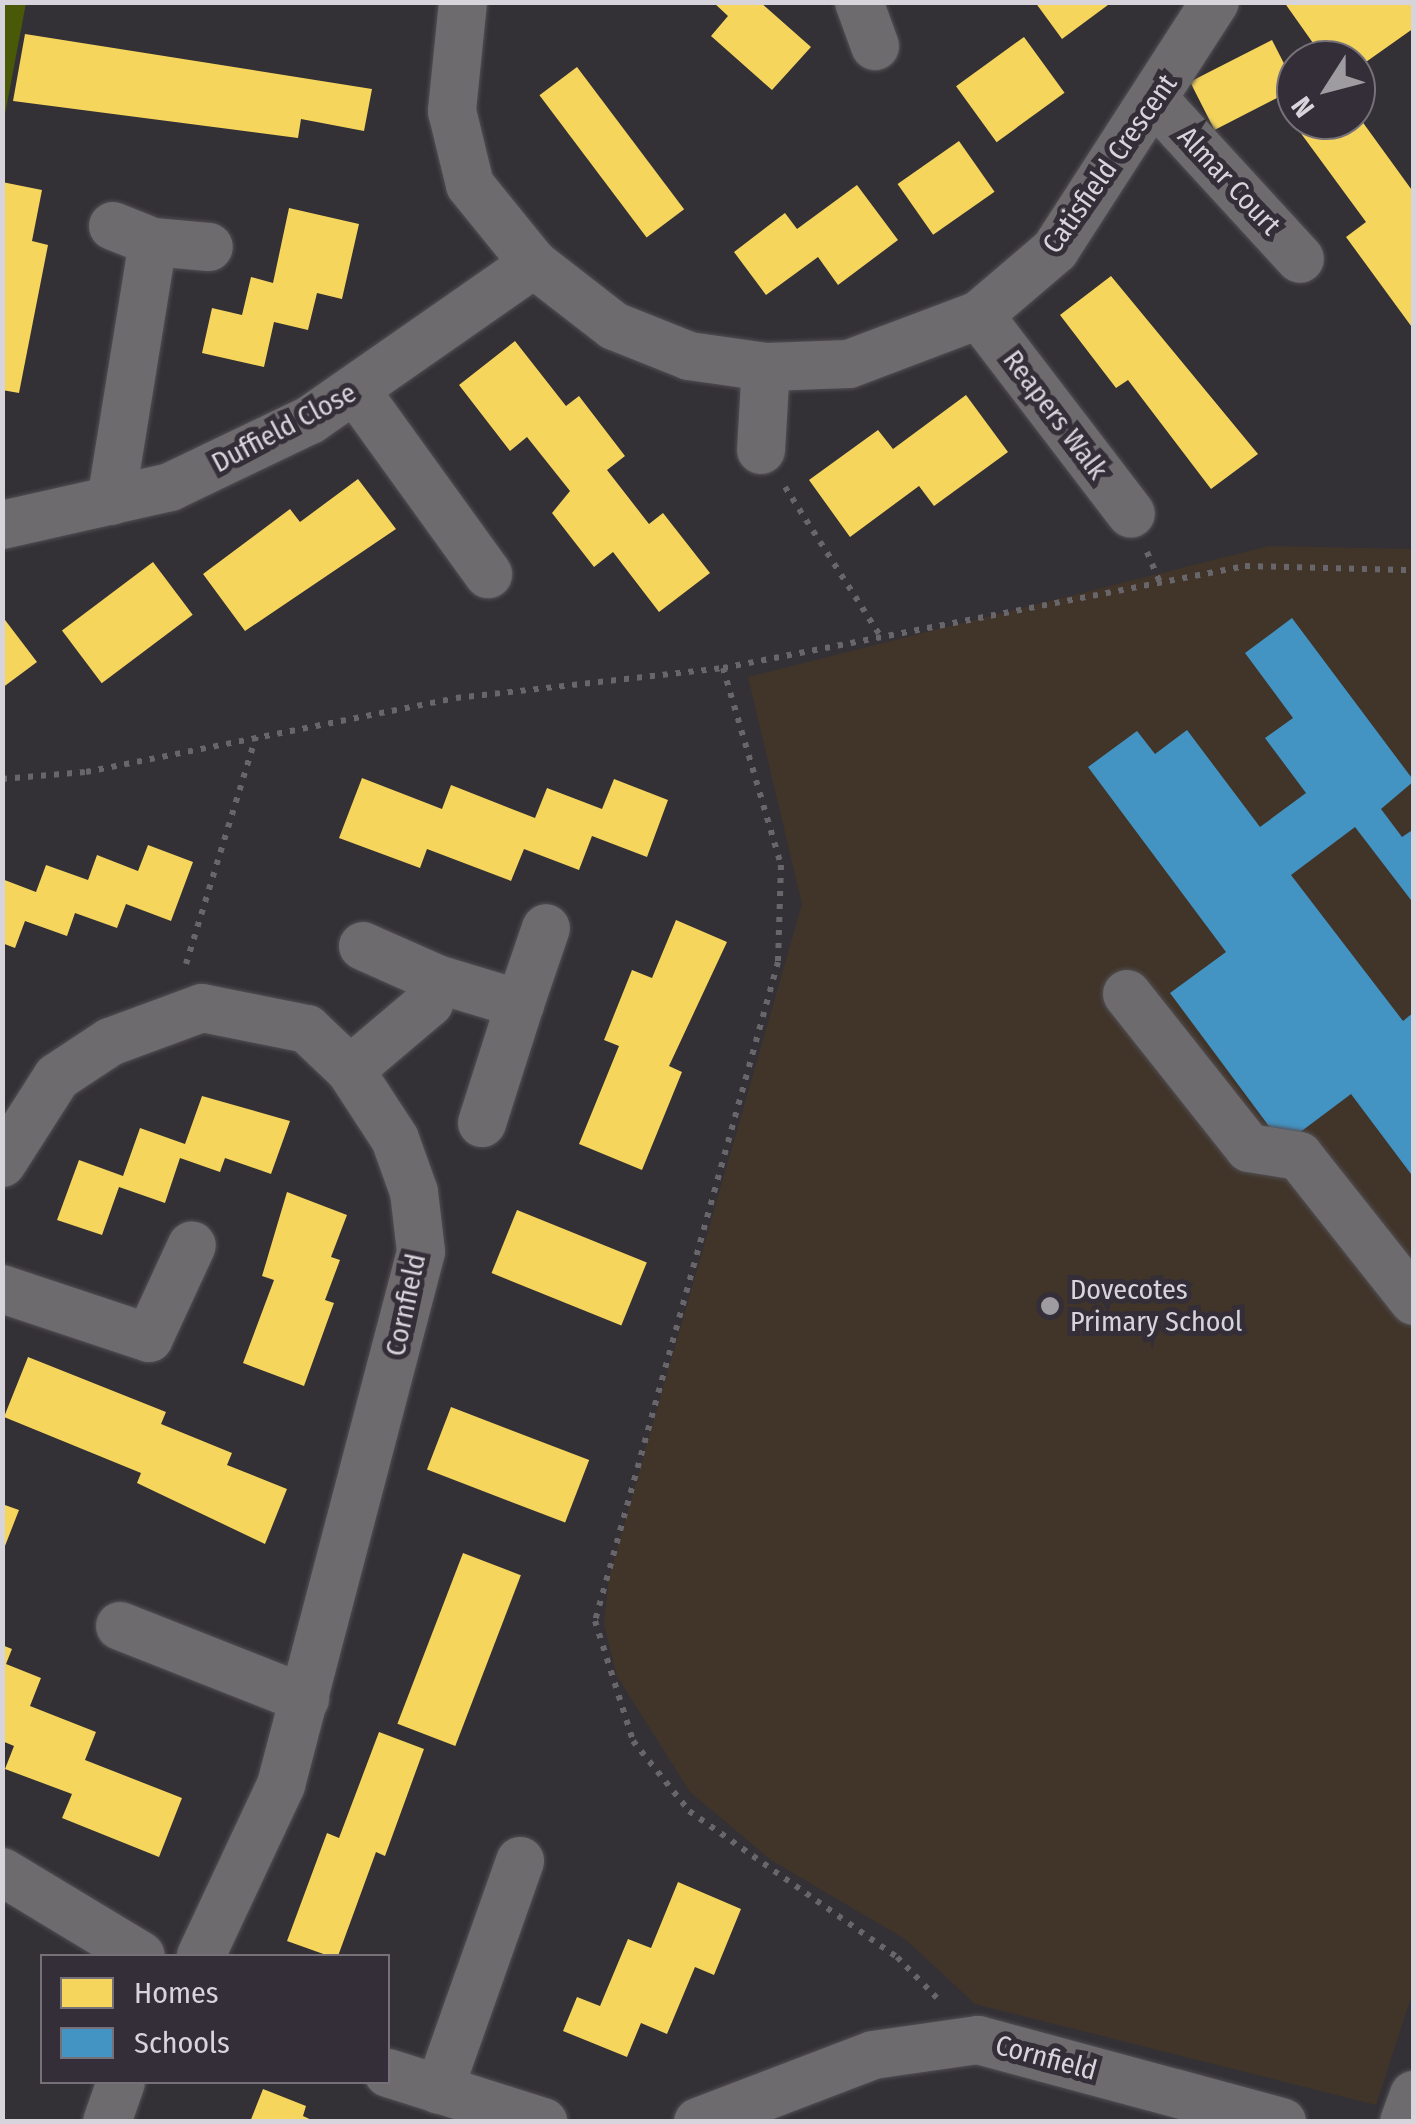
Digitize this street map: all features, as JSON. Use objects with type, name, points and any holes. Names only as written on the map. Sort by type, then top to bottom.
[{"type":"street","name":"Catisfield Crescent","points":[[463,2],[452,111],[470,184],[534,264],[614,326],[689,356],[766,367],[849,364],[979,315],[1055,250],[1158,104],[1214,2]]},
{"type":"street","name":"Almar Court","points":[[1158,104],[1300,259]]},
{"type":"street","points":[[111,502],[133,234],[209,247]]},
{"type":"street","name":"Duffield Close","points":[[2,525],[170,487],[356,390],[534,264]]},
{"type":"street","name":"Reapers Walk","points":[[979,315],[1131,514]]},
{"type":"street","points":[[760,450],[766,367]]},
{"type":"street","points":[[356,390],[488,574]]},
{"type":"street","points":[[482,1123],[546,928]]},
{"type":"street","points":[[363,946],[437,979],[520,1004]]},
{"type":"street","points":[[350,1070],[429,1004],[437,979]]},
{"type":"street","points":[[1127,994],[1250,1148],[1299,1156],[1414,1301]]},
{"type":"street","name":"Cornfield","points":[[2,1163],[15,1110],[58,1078],[170,1016],[255,1011],[307,1029],[350,1070],[395,1139],[421,1252],[281,1785],[202,1954]]},
{"type":"street","points":[[2,1288],[149,1338],[192,1245]]},
{"type":"street","points":[[120,1626],[305,1700]]},
{"type":"street","points":[[439,2090],[520,1860]]},
{"type":"street","points":[[2,1872],[139,1954]]},
{"type":"street","name":"Cornfield","points":[[698,2122],[873,2055],[978,2040],[1282,2122]]},
{"type":"street","points":[[390,2075],[543,2122]]},
{"type":"street","points":[[107,2122],[120,2084]]},
{"type":"street","points":[[1404,2122],[1414,2094]]},
{"type":"path","points":[[760,450],[881,637]]},
{"type":"path","points":[[2,779],[86,772],[456,698],[723,668],[1245,566],[1414,570]]},
{"type":"path","points":[[723,668],[781,865],[778,962],[595,1621],[633,1741],[688,1811],[897,1957],[978,2040]]},
{"type":"path","points":[[170,1016],[257,736]]},
{"type":"shaded area","name":"Dovecotes Primary School","points":[[1269,546],[1413,549],[1414,1988],[1376,2105],[975,2004],[905,1939],[771,1860],[690,1792],[617,1676],[604,1624],[609,1577],[802,904],[748,677]]},
{"type":"green space","points":[[2,3],[26,3],[3,125]]},
{"type":"building: Homes","points":[[713,2],[760,2],[811,47],[772,90],[711,36],[728,16]]},
{"type":"building: Homes","points":[[1035,2],[1112,2],[1062,39]]},
{"type":"building: Homes","points":[[1284,2],[1414,2],[1414,28],[1376,55],[1376,40],[1311,40]]},
{"type":"building: Homes","points":[[25,34],[372,89],[364,131],[301,119],[298,138],[13,101]]},
{"type":"building: Homes","points":[[1024,37],[1065,93],[997,142],[956,86]]},
{"type":"building: Homes","points":[[1272,40],[1276,48],[1276,99],[1215,130],[1190,82]]},
{"type":"building: Homes","points":[[577,67],[684,209],[647,237],[539,95]]},
{"type":"building: Homes","points":[[1306,140],[1376,140],[1414,193],[1414,330],[1346,237],[1366,222]]},
{"type":"building: Homes","points":[[959,141],[995,192],[933,235],[898,184]]},
{"type":"building: Homes","points":[[2,182],[42,190],[32,241],[48,245],[19,393],[2,390]]},
{"type":"building: Homes","points":[[857,185],[898,240],[838,285],[818,257],[766,295],[734,252],[785,213],[797,229]]},
{"type":"building: Homes","points":[[289,208],[359,224],[342,299],[317,293],[308,330],[274,322],[264,367],[202,353],[212,308],[242,315],[251,277],[273,283]]},
{"type":"building: Homes","points":[[1111,276],[1258,454],[1211,489],[1128,380],[1116,388],[1060,315]]},
{"type":"building: Homes","points":[[515,341],[566,406],[579,396],[625,456],[607,470],[649,524],[663,513],[710,573],[659,612],[613,552],[594,567],[552,513],[570,491],[527,437],[510,451],[459,385]]},
{"type":"building: Homes","points":[[966,395],[1008,452],[934,506],[919,486],[850,537],[809,480],[878,430],[893,449]]},
{"type":"building: Homes","points":[[358,479],[396,529],[245,631],[203,574],[290,509],[300,522]]},
{"type":"building: Homes","points":[[153,562],[193,615],[102,683],[62,631]]},
{"type":"building: Homes","points":[[2,616],[37,662],[2,688]]},
{"type":"building: Homes","points":[[362,778],[442,809],[451,785],[535,818],[547,788],[602,809],[614,779],[668,800],[647,857],[592,836],[579,870],[524,849],[511,881],[427,849],[420,868],[339,838]]},
{"type":"building: Homes","points":[[148,845],[193,862],[171,921],[126,904],[117,928],[75,913],[67,936],[25,921],[15,948],[2,943],[2,879],[36,892],[46,865],[88,880],[97,855],[138,871]]},
{"type":"building: Homes","points":[[676,920],[727,942],[669,1066],[682,1072],[642,1170],[579,1144],[619,1046],[604,1040],[632,970],[652,978]]},
{"type":"building: Homes","points":[[202,1096],[290,1121],[271,1174],[225,1158],[220,1172],[180,1158],[165,1203],[119,1187],[102,1235],[57,1220],[79,1160],[123,1176],[140,1128],[185,1144]]},
{"type":"building: Homes","points":[[287,1192],[347,1215],[331,1257],[340,1260],[325,1300],[334,1303],[304,1386],[243,1363],[274,1280],[262,1276]]},
{"type":"building: Homes","points":[[517,1210],[647,1262],[621,1325],[492,1273]]},
{"type":"building: Homes","points":[[28,1357],[166,1412],[161,1424],[232,1453],[227,1465],[287,1489],[265,1544],[137,1483],[141,1473],[4,1417]]},
{"type":"building: Homes","points":[[451,1407],[589,1460],[565,1523],[427,1470]]},
{"type":"building: Homes","points":[[2,1504],[19,1510],[3,1551],[2,1551]]},
{"type":"building: Homes","points":[[463,1553],[521,1575],[455,1746],[397,1724]]},
{"type":"building: Homes","points":[[2,1645],[12,1649],[6,1664],[41,1678],[30,1706],[96,1732],[85,1760],[182,1798],[159,1857],[62,1818],[72,1794],[5,1769],[14,1746],[2,1741]]},
{"type":"building: Homes","points":[[379,1732],[424,1749],[385,1856],[376,1852],[339,1954],[323,1954],[287,1941],[327,1833],[339,1838]]},
{"type":"building: Homes","points":[[678,1882],[741,1909],[714,1975],[695,1967],[667,2034],[641,2023],[627,2057],[563,2031],[577,1997],[600,2006],[628,1939],[651,1948]]},
{"type":"building: Homes","points":[[263,2089],[306,2106],[303,2116],[316,2122],[250,2122]]},
{"type":"building: Schools","points":[[1292,618],[1414,781],[1381,809],[1402,837],[1414,829],[1414,904],[1355,827],[1291,875],[1403,1021],[1414,1012],[1414,1178],[1351,1094],[1283,1145],[1170,993],[1226,952],[1088,767],[1137,731],[1155,754],[1187,730],[1260,827],[1306,793],[1265,738],[1293,718],[1245,653]]},
{"type":"place","name":"Dovecotes Primary School","points":[[1050,1306]]}]
